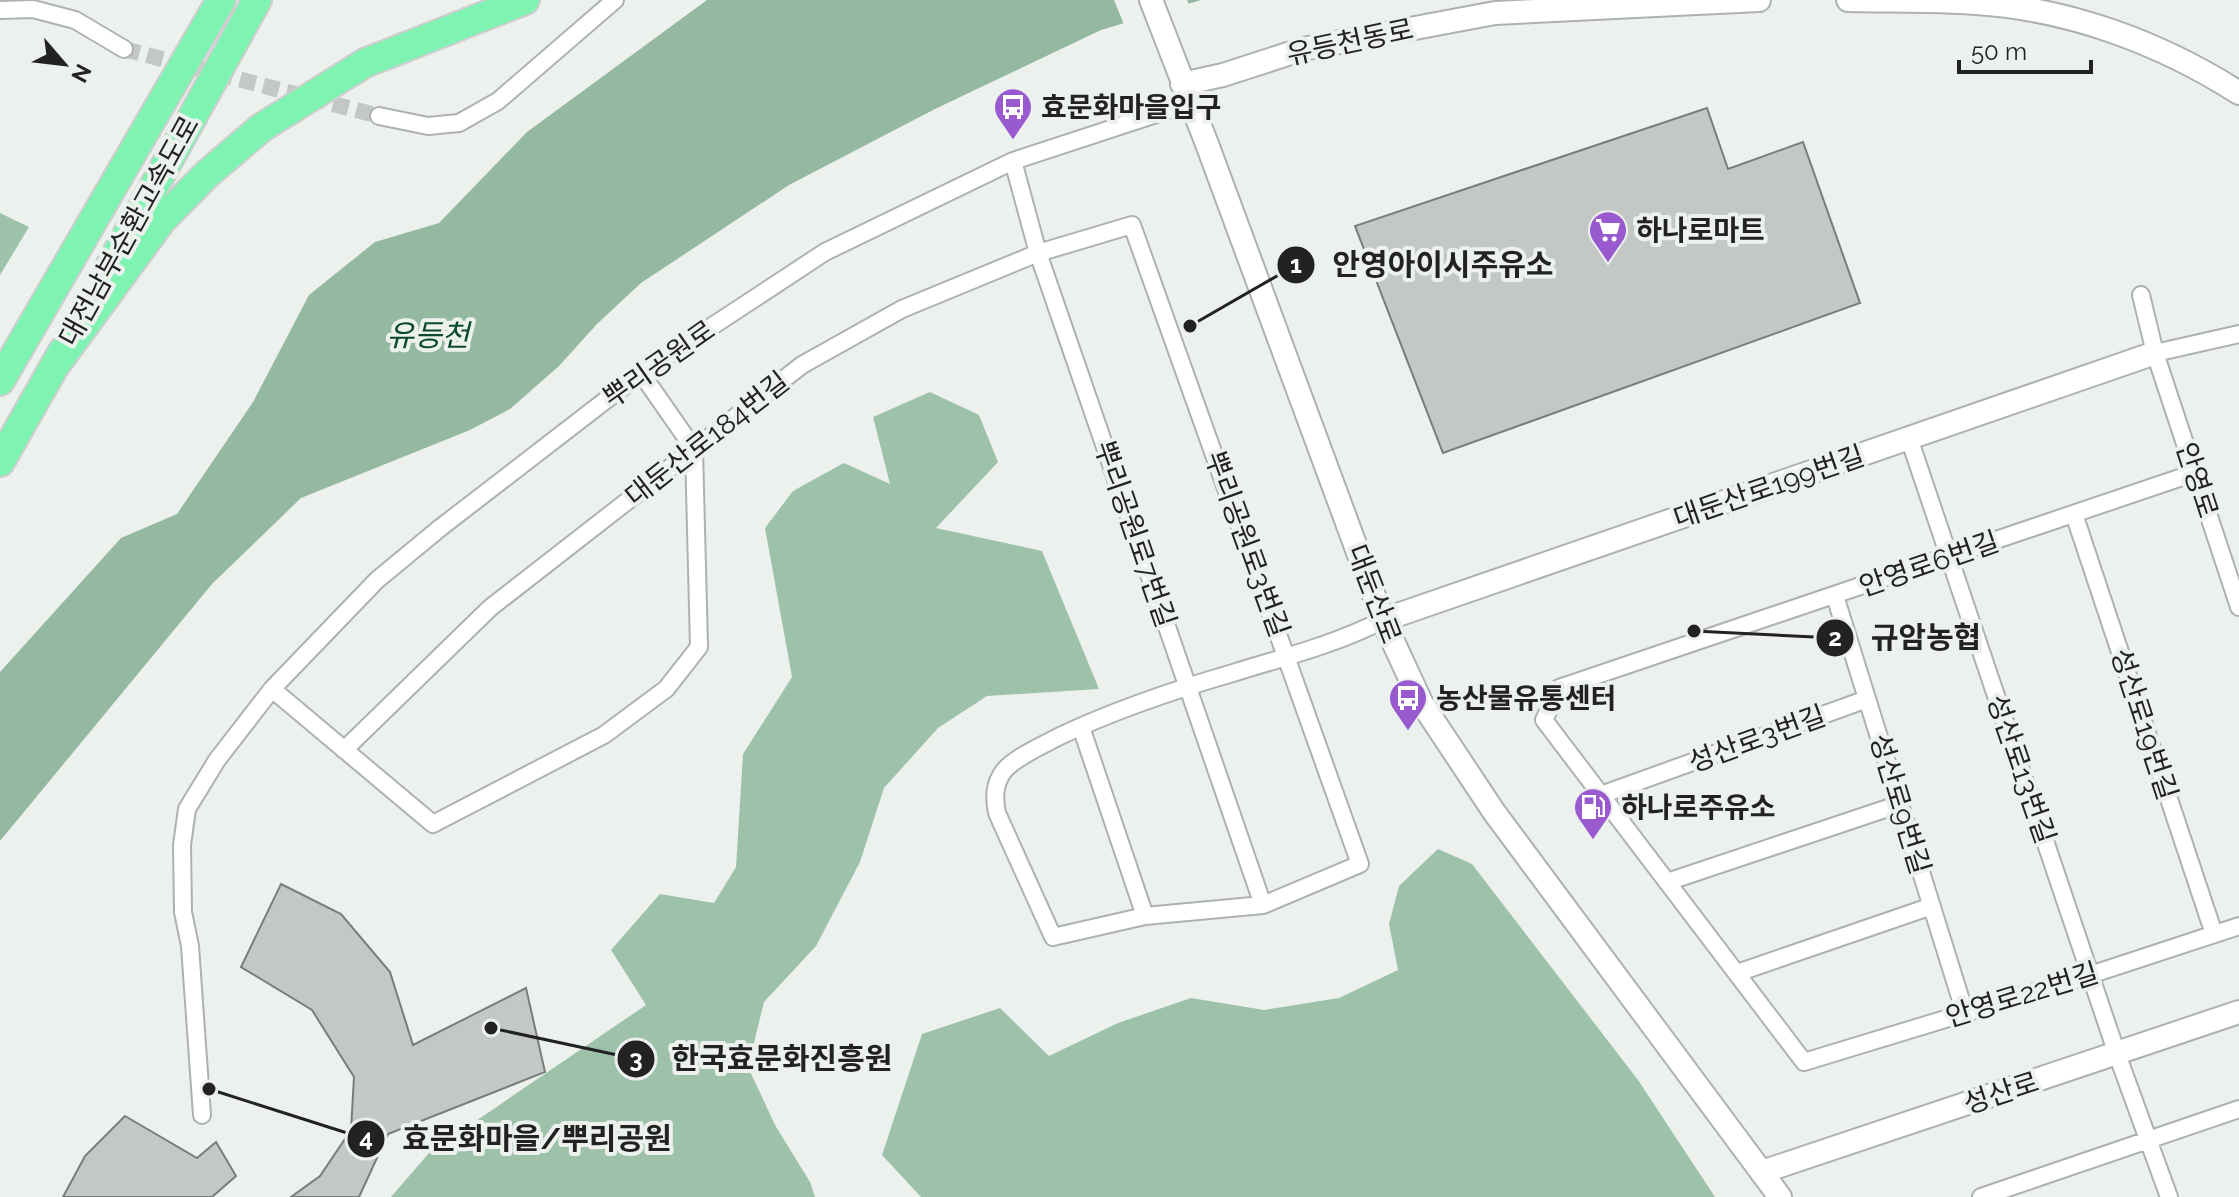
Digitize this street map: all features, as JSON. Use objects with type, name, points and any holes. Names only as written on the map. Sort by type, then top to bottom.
[{"type":"highway","points":[[143,138],[198,0]]},
{"type":"highway","name":"대전남부순환고속도로","points":[[0,381],[221,0]]},
{"type":"highway","name":"대전남부순환고속도로","points":[[0,462],[257,0]]},
{"type":"highway","points":[[54,367],[161,221],[206,175],[261,128],[365,63],[525,0]]},
{"type":"main road","name":"대둔산로","points":[[1151,0],[1383,620],[1421,702],[1494,812],[1780,1197]]},
{"type":"main road","name":"유등천동로","points":[[1186,93],[1223,75],[1303,49],[1495,13],[1759,0]]},
{"type":"main road","points":[[1848,0],[1978,3],[2064,17],[2138,40],[2209,74],[2239,93]]},
{"type":"main road","name":"대둔산로199번길","points":[[1383,620],[2155,353]]},
{"type":"main road","name":"성산로","points":[[1762,1172],[2239,1012]]},
{"type":"street","points":[[379,116],[428,126],[459,123],[498,101],[615,0]]},
{"type":"street","points":[[0,10],[33,9],[75,20],[124,49]]},
{"type":"street","name":"뿌리공원로","points":[[202,1115],[190,946],[183,912],[182,845],[187,809],[217,760],[272,689],[377,580],[440,528],[641,373],[825,252],[1013,161],[1186,93]]},
{"type":"street","name":"뿌리공원로7번길","points":[[1013,161],[1038,253],[1263,905]]},
{"type":"street","name":"대둔산로184번길","points":[[344,750],[490,608],[802,365],[902,309],[1038,253],[1132,225]]},
{"type":"street","name":"뿌리공원로3번길","points":[[1132,225],[1360,864],[1263,905]]},
{"type":"street","name":"안영로","points":[[2141,295],[2155,353],[2239,607]]},
{"type":"street","points":[[2155,353],[2239,334]]},
{"type":"street","points":[[272,689],[433,824],[604,735],[666,689],[699,647],[694,449],[641,373]]},
{"type":"street","name":"성산로13번길","points":[[1909,438],[2117,1054],[2169,1197]]},
{"type":"street","name":"안영로6번길","points":[[1601,795],[1544,720],[1559,688],[2194,473]]},
{"type":"street","name":"성산로19번길","points":[[2074,514],[2214,934]]},
{"type":"street","name":"성산로9번길","points":[[1835,596],[1965,1013]]},
{"type":"street","points":[[1263,905],[1145,916],[1053,937],[997,813],[994,794],[1004,770],[1038,747],[1081,727],[1188,686],[1346,639],[1383,620]]},
{"type":"street","name":"성산로3번길","points":[[1601,795],[1867,699]]},
{"type":"street","points":[[1081,727],[1145,916]]},
{"type":"street","points":[[1601,795],[1737,973],[1932,906]]},
{"type":"street","points":[[1667,882],[1900,804]]},
{"type":"street","name":"안영로22번길","points":[[1737,973],[1804,1062],[2239,926]]},
{"type":"street","points":[[1981,1197],[2239,1109]]},
{"type":"shaded area","points":[[0,213],[29,227],[0,275]]},
{"type":"shaded area","points":[[930,392],[979,415],[998,462],[936,528],[1042,551],[1099,689],[987,696],[938,728],[884,788],[860,862],[816,946],[764,1002],[748,1067],[775,1125],[810,1182],[815,1197],[391,1197],[429,1153],[646,1005],[611,950],[660,894],[714,903],[736,867],[743,754],[792,677],[765,528],[793,491],[844,463],[890,484],[873,417]]},
{"type":"shaded area","points":[[1438,849],[1472,864],[1638,1080],[1715,1197],[921,1197],[882,1155],[922,1034],[1000,1008],[1049,1056],[1118,1023],[1191,998],[1264,1010],[1339,998],[1398,970],[1389,924],[1399,886]]},
{"type":"water","name":"유등천","points":[[707,0],[1201,0],[1101,30],[935,109],[789,185],[641,283],[597,324],[559,366],[510,409],[470,430],[301,498],[212,584],[0,841],[0,672],[121,538],[177,514],[253,402],[309,295],[375,242],[439,223],[527,132]]},
{"type":"pier","points":[[1114,0],[1187,0],[1190,7],[1125,27]]},
{"type":"building","name":"하나로마트","points":[[1707,108],[1728,169],[1803,142],[1860,303],[1443,453],[1355,226]]},
{"type":"building","points":[[281,884],[341,914],[390,972],[413,1045],[526,988],[545,1072],[388,1134],[359,1197],[291,1197],[320,1176],[351,1130],[354,1077],[312,1010],[241,967]]},
{"type":"building","points":[[125,1116],[197,1158],[216,1142],[236,1176],[212,1197],[63,1197],[85,1156]]},
{"type":"tunnel","points":[[124,49],[379,116]]},
{"type":"place","name":"효문화마을입구","points":[[1013,141]]},
{"type":"place","name":"하나로마트","points":[[1608,264]]},
{"type":"place","name":"안영아이시주유소","points":[[1190,326]]},
{"type":"place","name":"규암농협","points":[[1694,631]]},
{"type":"place","name":"농산물유통센터","points":[[1408,732]]},
{"type":"place","name":"하나로주유소","points":[[1593,841]]},
{"type":"place","name":"한국효문화진흥원","points":[[491,1028]]},
{"type":"place","name":"효문화마을/뿌리공원","points":[[209,1089]]}]
